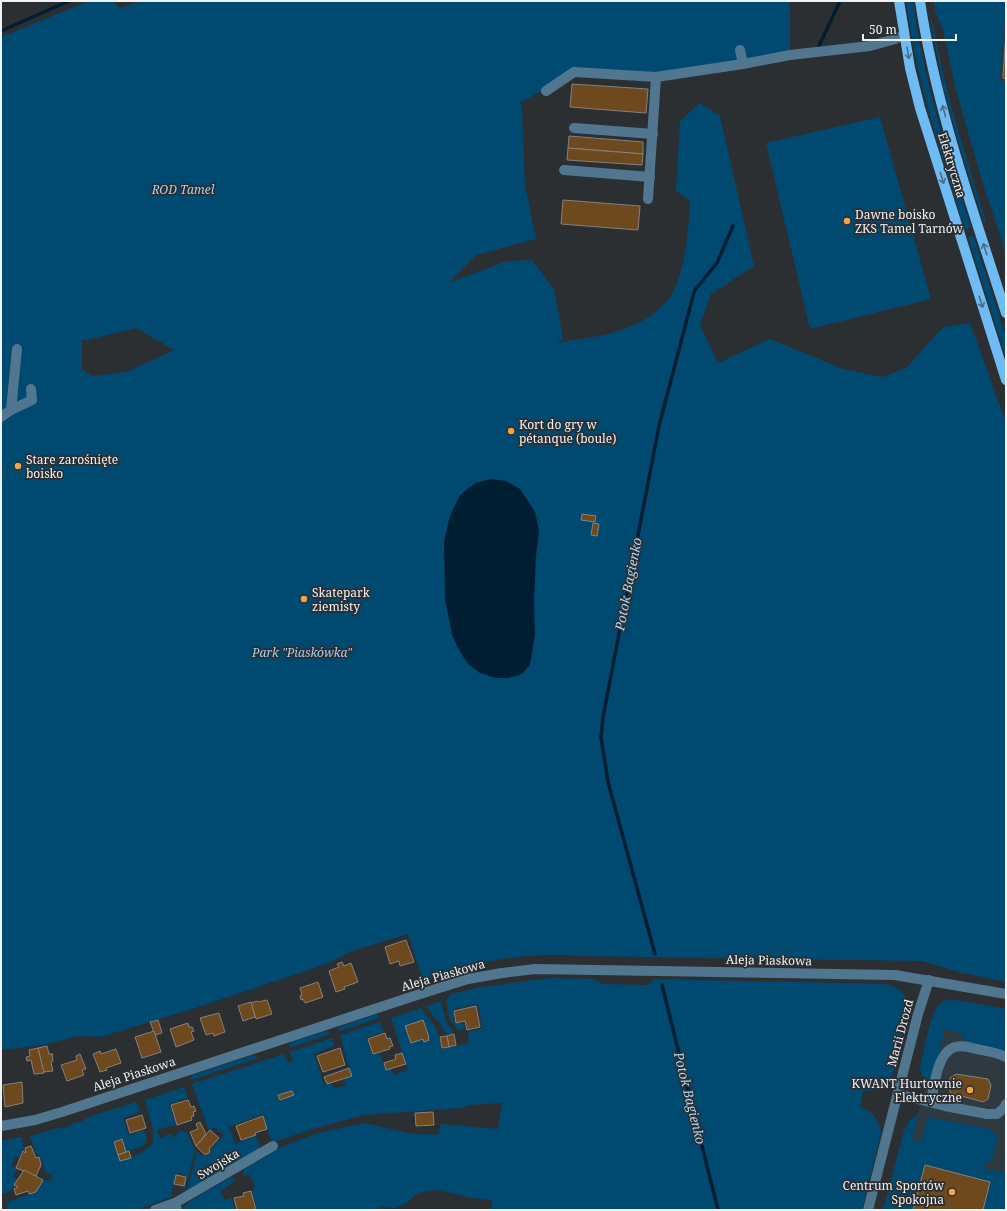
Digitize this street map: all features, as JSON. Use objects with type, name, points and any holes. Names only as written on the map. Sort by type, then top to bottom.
[{"type":"main road","name":"Elektryczna","points":[[899,1],[910,68],[920,108],[1006,380]]},
{"type":"main road","name":"Elektryczna","points":[[920,1],[933,73],[944,114],[1006,313]]},
{"type":"street","points":[[546,91],[574,72],[656,77],[743,64],[790,55],[870,46],[904,35]]},
{"type":"street","points":[[740,50],[743,64]]},
{"type":"street","points":[[648,199],[656,77]]},
{"type":"street","points":[[574,128],[653,134]]},
{"type":"street","points":[[564,170],[650,177]]},
{"type":"street","points":[[6,413],[17,349]]},
{"type":"street","points":[[6,413],[32,400],[32,389]]},
{"type":"street","name":"Aleja Piaskowa","points":[[1,1126],[35,1120],[62,1112],[420,994],[468,979],[502,973],[535,969],[895,975],[1006,994]]},
{"type":"street","name":"Marii Drozd","points":[[868,1210],[918,1014],[929,980]]},
{"type":"street","points":[[931,1102],[940,1061],[946,1052],[954,1047],[963,1046],[998,1053],[1006,1057]]},
{"type":"street","points":[[898,1094],[945,1106],[987,1114],[997,1114],[1006,1104]]},
{"type":"street","name":"Swojska","points":[[155,1210],[176,1207],[273,1146]]},
{"type":"shaded area","points":[[1006,1],[1006,81],[1000,81]]},
{"type":"shaded area","points":[[491,479],[506,481],[520,489],[535,512],[539,531],[536,556],[534,601],[535,635],[530,665],[522,674],[509,678],[496,678],[480,673],[468,664],[452,635],[445,598],[444,541],[450,516],[460,495],[475,483]]},
{"type":"shaded area","points":[[940,1028],[1006,1042],[1006,1173],[908,1153]]},
{"type":"green space","name":"Park \"Piaskówka\"","points":[[94,1],[112,1],[120,8],[143,1],[790,1],[790,55],[657,78],[574,72],[520,103],[522,107],[525,185],[536,239],[476,255],[448,283],[507,261],[532,260],[554,289],[563,338],[557,343],[605,335],[637,324],[653,314],[672,294],[683,261],[689,223],[690,201],[676,191],[680,121],[700,103],[720,116],[754,266],[711,294],[700,325],[718,363],[770,339],[843,369],[882,377],[906,368],[943,327],[970,323],[1006,423],[1006,982],[959,972],[922,961],[566,955],[524,956],[483,962],[458,968],[423,980],[408,934],[349,952],[331,962],[309,970],[186,1011],[100,1037],[78,1036],[42,1045],[1,1050],[1,37],[84,3]],"holes":[[[136,328],[174,350],[127,372],[92,376],[82,369],[82,341]]]},
{"type":"green space","points":[[906,1],[913,1],[917,30],[929,87],[971,227],[965,230],[930,116],[916,59]]},
{"type":"green space","points":[[934,1],[1006,1],[1000,81],[1006,81],[1006,254],[983,184],[956,90],[943,30],[935,10]]},
{"type":"green space","points":[[930,18],[934,27],[944,76],[957,125],[986,221],[984,223],[959,144],[943,86]]},
{"type":"green space","name":"Dawne boisko ZKS Tamel Tarnów","points":[[880,117],[931,299],[810,329],[766,143]]},
{"type":"green space","points":[[973,235],[1006,337],[1006,358],[968,237]]},
{"type":"green space","points":[[550,978],[593,979],[602,984],[648,985],[654,979],[885,984],[895,987],[902,992],[907,1000],[909,1011],[892,1076],[884,1087],[873,1091],[863,1091],[860,1107],[875,1117],[879,1124],[881,1133],[862,1210],[492,1210],[492,1200],[472,1198],[437,1190],[418,1193],[407,1203],[395,1208],[381,1207],[374,1210],[257,1210],[252,1189],[255,1188],[253,1180],[249,1174],[244,1176],[243,1170],[281,1147],[318,1133],[365,1123],[408,1133],[438,1135],[441,1124],[498,1129],[502,1103],[469,1105],[462,1108],[364,1115],[306,1131],[275,1142],[271,1140],[263,1114],[229,1127],[235,1144],[256,1136],[260,1148],[187,1191],[197,1151],[201,1155],[208,1155],[211,1153],[211,1149],[224,1135],[214,1127],[209,1131],[192,1084],[284,1054],[288,1063],[293,1061],[290,1052],[332,1038],[334,1046],[314,1054],[324,1085],[331,1083],[334,1089],[346,1085],[344,1078],[349,1068],[340,1035],[380,1022],[384,1032],[366,1038],[372,1055],[380,1053],[386,1070],[391,1068],[394,1075],[408,1070],[391,1018],[421,1008],[436,1028],[442,1049],[469,1043],[468,1032],[482,1029],[478,1004],[453,1009],[455,1024],[464,1023],[465,1029],[458,1030],[450,1019],[446,1000],[451,994],[481,987]]},
{"type":"green space","points":[[950,999],[1006,1009],[1006,1051],[972,1044],[962,1037],[961,1033],[945,1029],[931,1084],[924,1086],[924,1079],[920,1068],[932,1018],[938,1005]]},
{"type":"green space","points":[[441,1002],[446,1021],[454,1034],[447,1036],[443,1028],[426,1006]]},
{"type":"green space","points":[[377,1014],[379,1018],[337,1032],[339,1027]]},
{"type":"green space","points":[[326,1031],[330,1034],[289,1048],[291,1042]]},
{"type":"green space","points":[[254,1055],[258,1058],[191,1080],[192,1075]]},
{"type":"green space","points":[[184,1087],[188,1098],[169,1104],[176,1125],[157,1130],[160,1138],[171,1134],[172,1137],[178,1135],[178,1132],[182,1131],[187,1132],[195,1150],[185,1190],[183,1191],[187,1176],[177,1173],[171,1195],[173,1196],[137,1210],[17,1210],[16,1208],[8,1210],[7,1202],[36,1192],[43,1180],[52,1181],[51,1175],[46,1173],[40,1156],[36,1153],[30,1136],[62,1127],[62,1129],[91,1116],[137,1102],[140,1112],[123,1118],[129,1135],[144,1130],[147,1141],[143,1146],[126,1152],[122,1139],[114,1142],[120,1161],[141,1153],[153,1144],[153,1129],[145,1100]]},
{"type":"green space","points":[[919,1113],[912,1140],[921,1142],[927,1117],[989,1129],[998,1136],[993,1158],[982,1168],[1006,1173],[1006,1210],[883,1210],[904,1131],[909,1121]]},
{"type":"green space","points":[[21,1137],[24,1148],[19,1157],[16,1156],[12,1164],[12,1166],[17,1169],[13,1177],[17,1179],[10,1191],[1,1194],[1,1141]]},
{"type":"green space","points":[[231,1177],[235,1181],[221,1191],[224,1200],[232,1198],[235,1210],[220,1210],[219,1208],[214,1210],[184,1210],[186,1204]]},
{"type":"building","points":[[1006,32],[1006,79],[1003,78]]},
{"type":"building","points":[[572,84],[648,89],[646,113],[570,107]]},
{"type":"building","points":[[569,136],[643,142],[643,154],[568,148]]},
{"type":"building","points":[[568,148],[643,154],[642,165],[567,160]]},
{"type":"building","points":[[563,200],[640,206],[638,230],[561,224]]},
{"type":"building","points":[[582,514],[596,516],[595,522],[581,520]]},
{"type":"building","points":[[593,523],[599,524],[597,536],[591,535]]},
{"type":"building","points":[[406,940],[414,962],[400,966],[399,961],[390,964],[385,947]]},
{"type":"building","points":[[342,962],[344,966],[351,963],[358,982],[344,987],[345,989],[336,992],[329,971],[339,967],[337,964]]},
{"type":"building","points":[[318,982],[323,997],[305,1003],[303,999],[301,1000],[300,996],[302,995],[300,988]]},
{"type":"building","points":[[267,1000],[272,1014],[256,1019],[251,1003]]},
{"type":"building","points":[[251,1002],[255,1017],[243,1021],[238,1006]]},
{"type":"building","points":[[476,1006],[480,1027],[467,1030],[465,1021],[456,1023],[454,1011]]},
{"type":"building","points":[[219,1013],[225,1032],[214,1036],[213,1033],[206,1035],[200,1018]]},
{"type":"building","points":[[158,1020],[162,1033],[155,1035],[150,1022]]},
{"type":"building","points":[[423,1020],[429,1040],[424,1042],[423,1039],[411,1043],[405,1026]]},
{"type":"building","points":[[188,1023],[189,1027],[192,1027],[194,1031],[191,1032],[194,1040],[176,1047],[170,1029]]},
{"type":"building","points":[[154,1031],[161,1052],[142,1058],[135,1037]]},
{"type":"building","points":[[385,1033],[387,1039],[390,1038],[393,1046],[389,1047],[390,1049],[373,1054],[368,1039]]},
{"type":"building","points":[[454,1034],[456,1045],[449,1047],[447,1036]]},
{"type":"building","points":[[447,1036],[449,1047],[442,1048],[440,1037]]},
{"type":"building","points":[[47,1046],[49,1054],[52,1054],[53,1061],[51,1062],[53,1071],[43,1072],[38,1048]]},
{"type":"building","points":[[38,1048],[44,1073],[34,1074],[31,1060],[27,1061],[26,1057],[30,1056],[29,1050]]},
{"type":"building","points":[[340,1048],[345,1065],[323,1072],[317,1056]]},
{"type":"building","points":[[116,1049],[121,1063],[106,1068],[107,1070],[100,1072],[93,1054],[100,1051],[101,1054]]},
{"type":"building","points":[[402,1053],[406,1064],[386,1070],[384,1063],[396,1059],[395,1055]]},
{"type":"building","points":[[80,1054],[86,1069],[82,1070],[84,1075],[67,1081],[61,1065],[77,1060],[76,1056]]},
{"type":"building","points":[[349,1068],[352,1076],[327,1084],[324,1077]]},
{"type":"building","name":"KWANT Hurtownie Elektryczne","points":[[956,1074],[988,1079],[991,1085],[988,1099],[983,1102],[951,1093],[948,1088],[950,1078]]},
{"type":"building","points":[[22,1082],[23,1103],[5,1107],[3,1085]]},
{"type":"building","points":[[292,1091],[294,1095],[280,1100],[278,1095]]},
{"type":"building","points":[[188,1100],[191,1107],[194,1106],[196,1111],[193,1112],[194,1116],[191,1117],[192,1120],[177,1125],[171,1105]]},
{"type":"building","points":[[433,1112],[434,1125],[416,1126],[415,1113]]},
{"type":"building","points":[[142,1115],[146,1128],[130,1133],[126,1120]]},
{"type":"building","points":[[263,1116],[267,1129],[255,1133],[256,1135],[241,1140],[236,1126]]},
{"type":"building","points":[[200,1122],[206,1134],[196,1146],[190,1132],[198,1129],[196,1124]]},
{"type":"building","points":[[210,1130],[219,1138],[209,1149],[210,1152],[208,1154],[204,1154],[196,1146]]},
{"type":"building","points":[[122,1139],[126,1152],[118,1155],[114,1142]]},
{"type":"building","points":[[31,1146],[36,1158],[39,1157],[41,1165],[36,1176],[16,1168],[23,1151],[26,1153],[25,1148]]},
{"type":"building","points":[[129,1151],[131,1158],[120,1161],[118,1155]]},
{"type":"building","points":[[925,1165],[990,1182],[983,1210],[913,1210]]},
{"type":"building","points":[[24,1170],[43,1180],[36,1192],[29,1194],[28,1191],[16,1195],[14,1189],[18,1187],[14,1185]]},
{"type":"building","points":[[176,1175],[186,1177],[184,1186],[174,1184]]},
{"type":"building","points":[[251,1191],[256,1210],[237,1210],[234,1198],[244,1196],[243,1193]]},
{"type":"waterway","points":[[1,31],[69,1]]},
{"type":"waterway","name":"Potok Bagienko","points":[[819,46],[840,1]]},
{"type":"waterway","name":"Potok Bagienko","points":[[655,954],[608,782],[601,737],[603,717],[659,426],[693,296],[695,290],[717,263],[733,226]]},
{"type":"waterway","name":"Potok Bagienko","points":[[662,985],[718,1210]]},
{"type":"place","name":"Dawne boisko ZKS Tamel Tarnów","points":[[847,221]]},
{"type":"place","name":"Kort do gry w pétanque (boule)","points":[[511,431]]},
{"type":"place","name":"Stare zarośnięte boisko","points":[[18,466]]},
{"type":"place","name":"Skatepark ziemisty","points":[[304,599]]},
{"type":"place","name":"KWANT Hurtownie Elektryczne","points":[[970,1090]]},
{"type":"place","name":"Centrum Sportów Spokojna","points":[[952,1192]]},
{"type":"park label","name":"ROD Tamel","points":[[183,189]]}]
